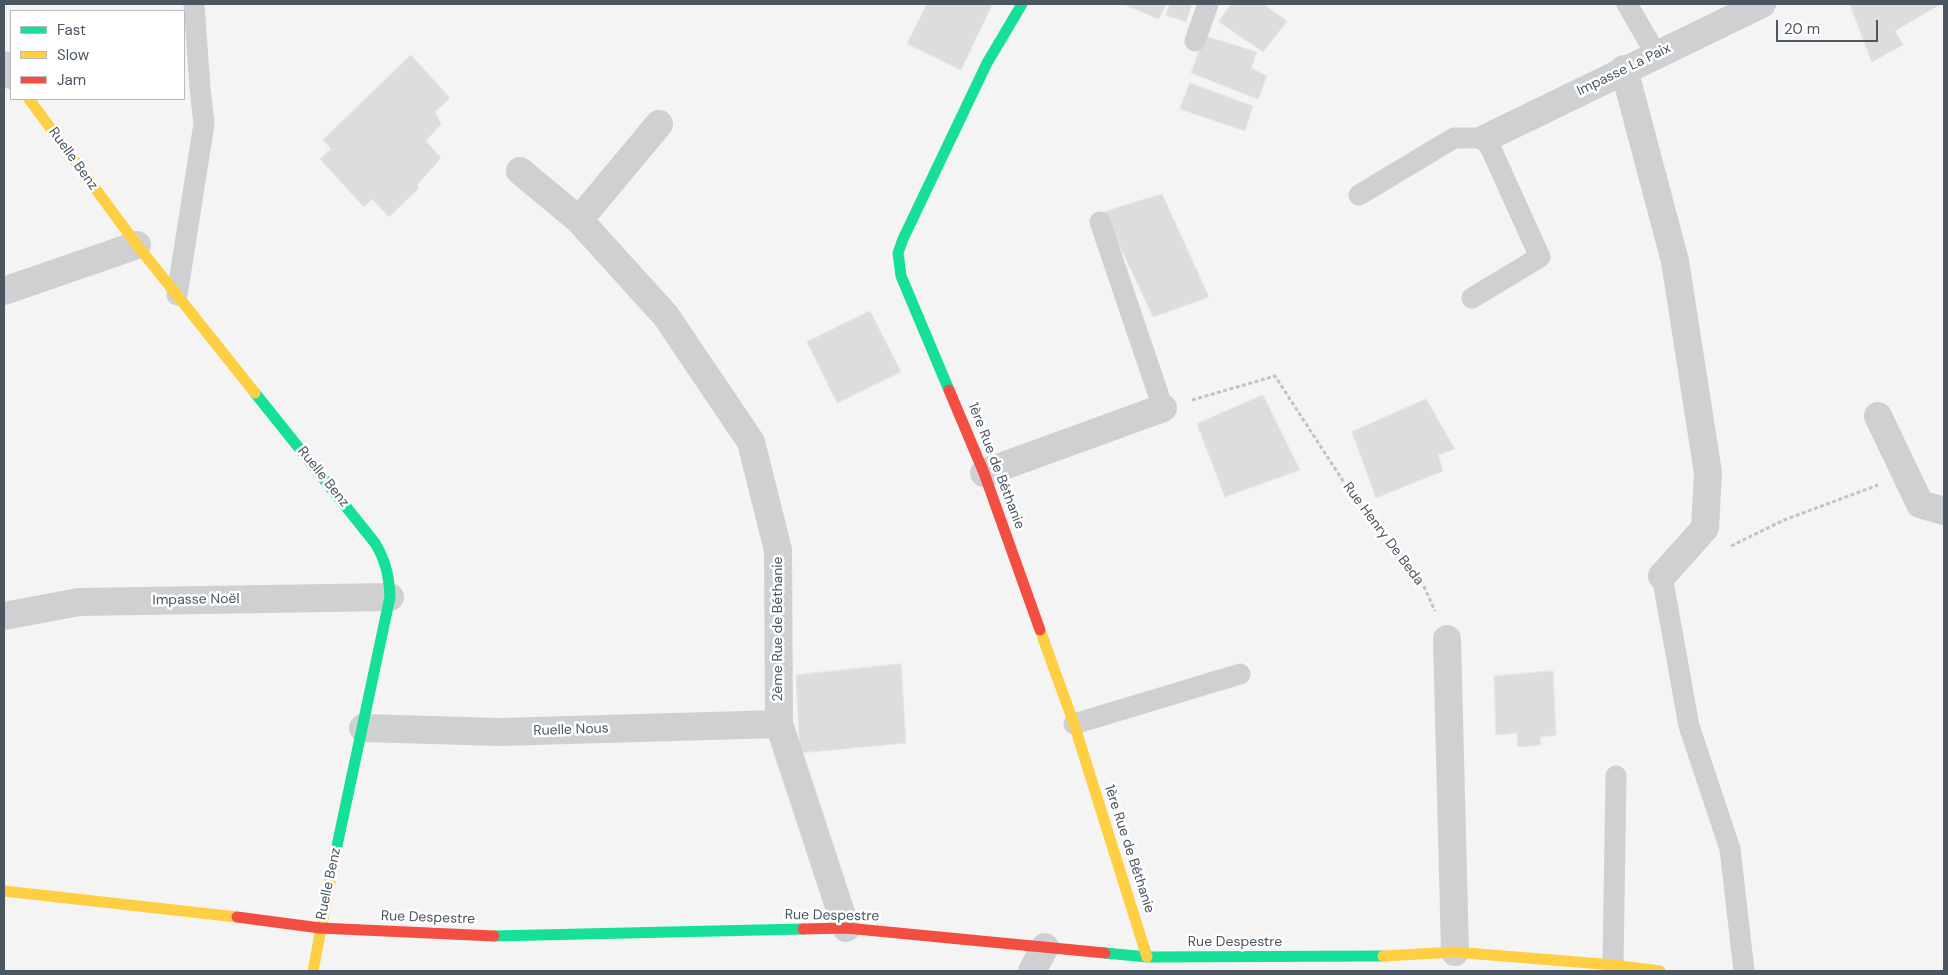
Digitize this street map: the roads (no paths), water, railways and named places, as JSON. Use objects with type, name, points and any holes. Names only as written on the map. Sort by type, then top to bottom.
[{"type":"street","name":"1ère Rue de Béthanie","points":[[1022,4],[987,63],[903,239],[898,253],[901,276],[984,473],[1074,724],[1147,957]]},
{"type":"street","name":"Impasse La Paix","points":[[1486,138],[1624,69],[1762,4]]},
{"type":"street","points":[[1624,69],[1675,261],[1708,473],[1705,528],[1662,576]]},
{"type":"street","name":"Ruelle Benz","points":[[30,100],[137,245],[375,543],[386,560],[390,597],[320,928],[313,971]]},
{"type":"street","points":[[579,220],[659,124]]},
{"type":"street","name":"2ème Rue de Béthanie","points":[[520,171],[579,220],[666,316],[750,442],[778,550],[778,724],[846,928]]},
{"type":"street","points":[[4,291],[137,245]]},
{"type":"street","points":[[984,473],[1163,408]]},
{"type":"street","points":[[1878,416],[1920,504],[1944,511]]},
{"type":"street","name":"Impasse Noël","points":[[4,616],[79,602],[390,597]]},
{"type":"street","points":[[1447,639],[1455,952]]},
{"type":"street","name":"Ruelle Nous","points":[[363,728],[500,732],[778,724]]},
{"type":"street","name":"Rue Despestre","points":[[4,891],[259,919],[320,928],[501,936],[846,928],[1147,957],[1349,964],[1455,952],[1485,963],[1613,965],[1660,971]]},
{"type":"street","points":[[1032,971],[1045,947]]},
{"type":"lane","points":[[177,295],[204,124],[194,4]]},
{"type":"lane","points":[[1195,41],[1208,4]]},
{"type":"lane","points":[[1627,4],[1656,54]]},
{"type":"lane","points":[[1359,195],[1454,138],[1486,138],[1540,257],[1472,298]]},
{"type":"lane","points":[[1100,222],[1163,408]]},
{"type":"lane","points":[[1662,576],[1689,726],[1730,849],[1744,971]]},
{"type":"lane","points":[[1074,724],[1240,674]]},
{"type":"lane","points":[[1613,965],[1616,776]]}]
